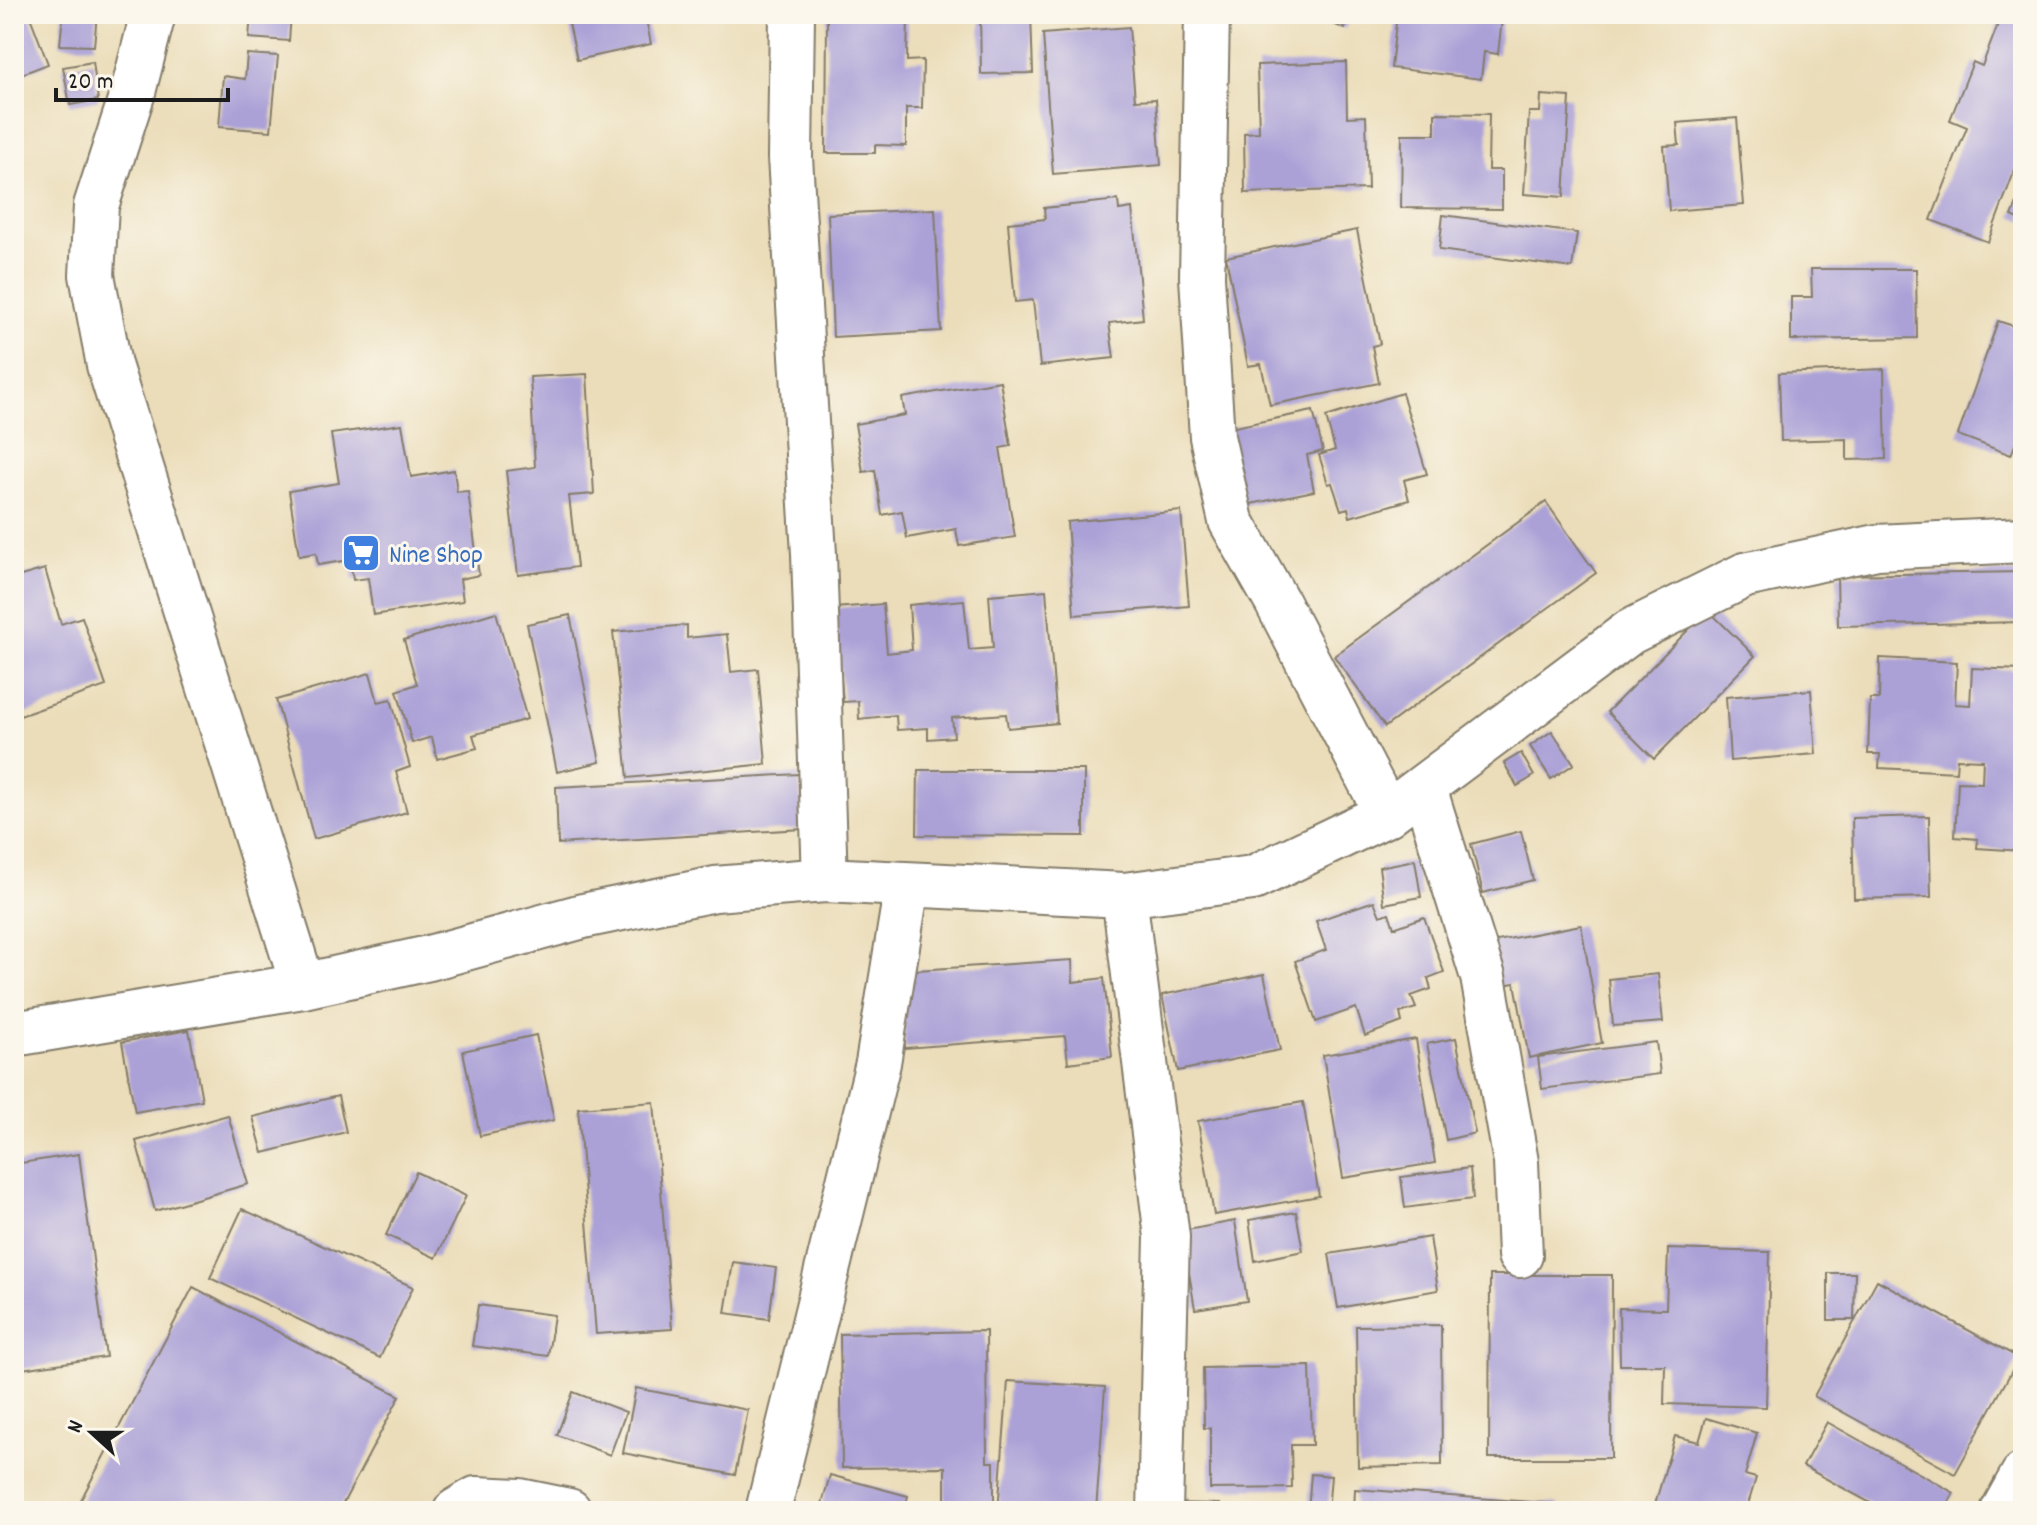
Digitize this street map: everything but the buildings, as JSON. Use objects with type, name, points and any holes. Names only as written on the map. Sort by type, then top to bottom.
[{"type":"street","points":[[153,14],[133,92],[96,206],[92,275],[109,365],[303,986]]},
{"type":"street","points":[[792,14],[790,157],[814,554],[825,880]]},
{"type":"street","points":[[1207,14],[1202,277],[1212,437],[1231,521],[1277,602],[1387,814]]},
{"type":"street","points":[[14,1034],[303,986],[429,958],[583,916],[715,889],[825,880],[1124,895],[1253,878],[1387,814],[1630,632],[1745,575],[1877,547],[2023,540]]},
{"type":"street","points":[[1424,788],[1483,977],[1516,1162],[1520,1255]]},
{"type":"street","points":[[768,1511],[878,1063],[907,885]]},
{"type":"street","points":[[1124,895],[1167,1237],[1160,1511]]},
{"type":"street","points":[[2003,1511],[2023,1475]]},
{"type":"street","points":[[456,1511],[476,1499],[520,1501],[569,1511]]},
{"type":"place","name":"Nine Shop","points":[[361,553]]}]
